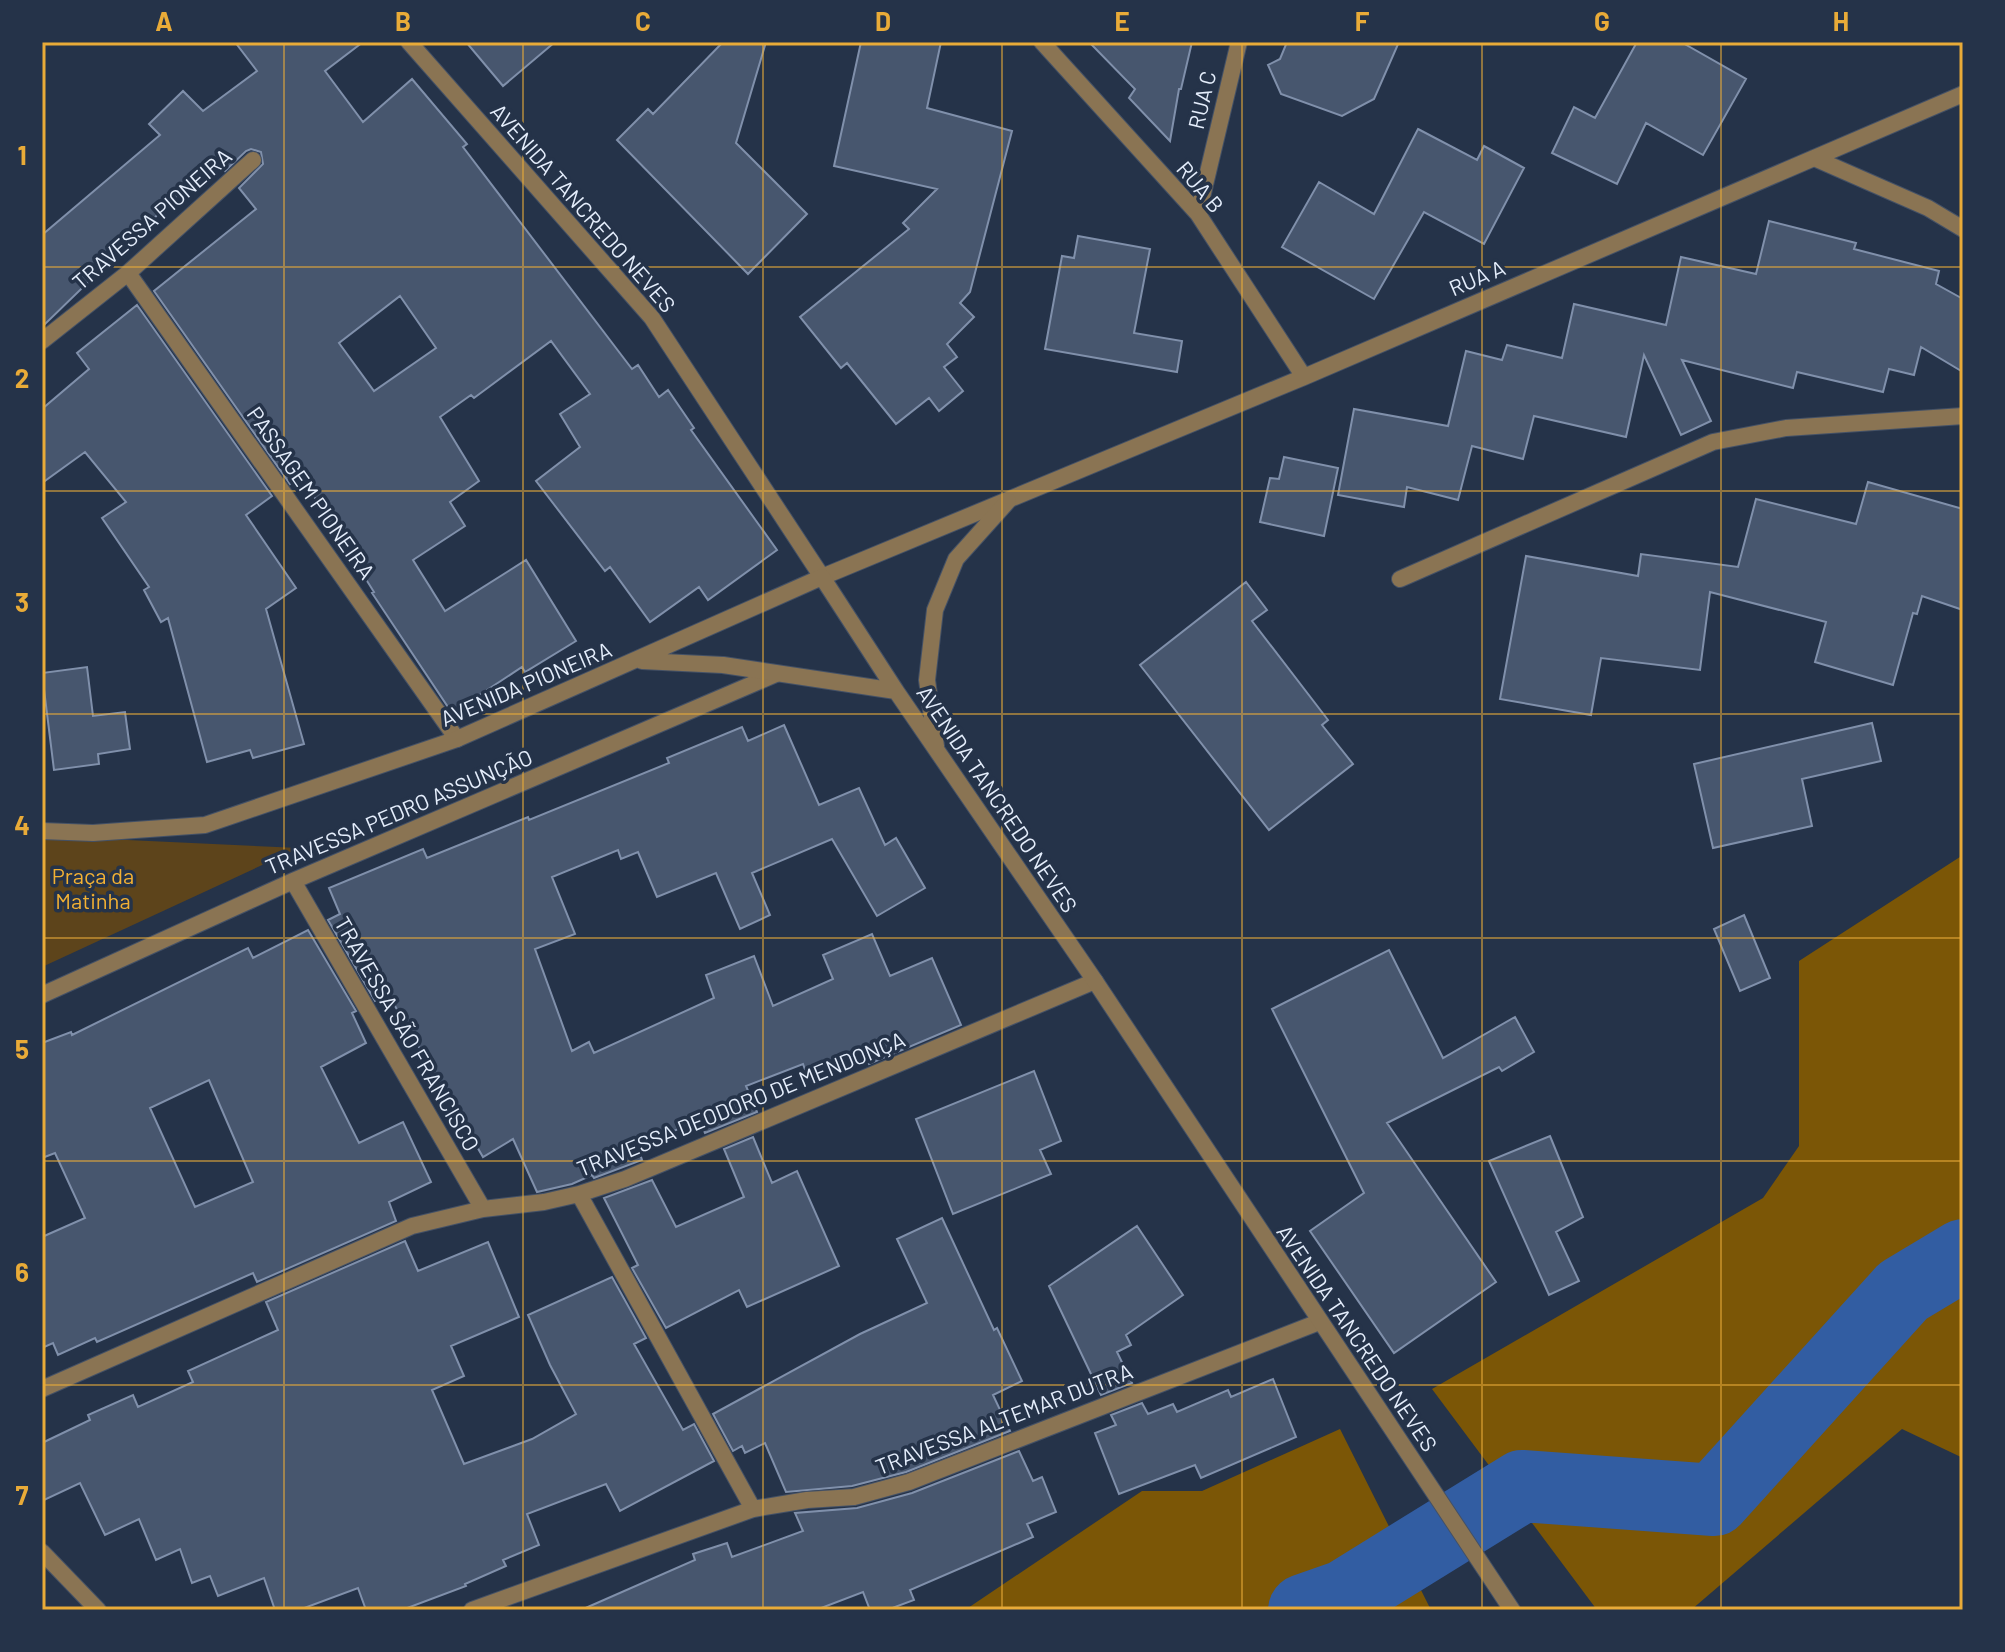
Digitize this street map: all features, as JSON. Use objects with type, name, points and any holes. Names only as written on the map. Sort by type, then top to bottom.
[{"type":"street","name":"AVENIDA TANCREDO NEVES","points":[[409,42],[652,318],[896,691],[1095,981],[1512,1610]]},
{"type":"street","name":"RUA B","points":[[1042,42],[1198,214],[1304,377]]},
{"type":"street","name":"RUA C","points":[[1198,214],[1239,42]]},
{"type":"street","name":"RUA A","points":[[1008,501],[1963,94]]},
{"type":"street","points":[[1814,158],[1928,208],[1963,229]]},
{"type":"street","name":"TRAVESSA PIONEIRA","points":[[42,341],[128,273],[253,160]]},
{"type":"street","name":"PASSAGEM PIONEIRA","points":[[128,273],[457,739]]},
{"type":"street","points":[[1400,579],[1713,442],[1786,428],[1963,416]]},
{"type":"street","name":"AVENIDA PIONEIRA","points":[[42,831],[93,833],[205,825],[457,739],[822,577],[1008,501]]},
{"type":"street","points":[[937,751],[927,680],[935,610],[956,559],[1008,501]]},
{"type":"street","points":[[636,661],[723,665],[896,691]]},
{"type":"street","name":"TRAVESSA PEDRO ASSUNÇÃO","points":[[42,995],[293,881],[776,674]]},
{"type":"street","name":"TRAVESSA SÃO FRANCISCO","points":[[293,881],[483,1209]]},
{"type":"street","name":"TRAVESSA DEODORO DE MENDONÇA","points":[[42,1389],[412,1226],[483,1209],[544,1202],[625,1179],[1095,981]]},
{"type":"street","points":[[579,1194],[753,1509]]},
{"type":"street","name":"TRAVESSA ALTEMAR DUTRA","points":[[472,1610],[753,1509],[807,1500],[854,1497],[909,1482],[1319,1322]]},
{"type":"street","points":[[42,1552],[98,1610]]},
{"type":"green space","name":"Praça da Matinha","points":[[42,836],[299,848],[42,967]]},
{"type":"shaded area","points":[[1963,855],[1963,1458],[1902,1429],[1691,1610],[1597,1610],[1432,1389],[1763,1198],[1799,1146],[1799,961]]},
{"type":"shaded area","points":[[1340,1429],[1431,1610],[965,1610],[1142,1491],[1202,1491]]},
{"type":"building","points":[[235,42],[363,42],[325,71],[363,122],[412,79],[467,144],[463,147],[632,369],[638,365],[659,397],[668,390],[694,428],[691,430],[777,550],[708,600],[699,587],[650,622],[610,567],[605,571],[536,481],[580,447],[560,414],[590,394],[551,341],[474,398],[471,395],[440,417],[479,481],[450,502],[465,526],[413,560],[445,611],[526,560],[576,641],[525,672],[522,667],[452,713],[372,593],[301,476],[290,484],[154,291],[256,209],[239,188],[263,164],[261,152],[246,151],[225,171],[215,159],[42,327],[42,235],[160,135],[149,124],[183,91],[203,111],[257,71]],"holes":[[[400,296],[436,348],[374,391],[339,343]]]},
{"type":"building","points":[[466,42],[555,42],[503,86]]},
{"type":"building","points":[[723,42],[766,42],[736,143],[807,214],[748,274],[617,140],[648,109],[653,114]]},
{"type":"building","points":[[861,42],[941,42],[927,108],[1012,131],[970,292],[960,303],[974,317],[947,344],[957,357],[944,367],[963,391],[939,411],[929,398],[896,424],[847,363],[841,368],[800,317],[909,229],[903,223],[937,189],[834,166]]},
{"type":"building","points":[[1089,42],[1192,42],[1179,89],[1170,141],[1129,98],[1135,89]]},
{"type":"building","points":[[1287,42],[1399,42],[1374,99],[1342,116],[1281,94],[1268,65],[1280,59]]},
{"type":"building","points":[[1637,42],[1681,42],[1746,79],[1703,155],[1646,123],[1617,184],[1552,153],[1574,107],[1595,118]]},
{"type":"building","points":[[1418,129],[1477,160],[1484,146],[1524,168],[1484,244],[1424,212],[1374,299],[1282,247],[1319,182],[1374,214]]},
{"type":"building","points":[[1769,221],[1856,243],[1854,249],[1939,271],[1936,284],[1963,299],[1963,372],[1921,347],[1914,375],[1889,369],[1883,392],[1797,372],[1793,388],[1682,360],[1711,421],[1681,435],[1644,355],[1626,437],[1534,416],[1523,459],[1472,446],[1458,500],[1407,487],[1404,507],[1338,495],[1354,409],[1448,426],[1466,351],[1502,360],[1507,345],[1562,358],[1574,304],[1666,325],[1681,257],[1756,274]]},
{"type":"building","points":[[1078,236],[1150,249],[1134,333],[1182,341],[1177,372],[1045,349],[1062,256],[1074,258]]},
{"type":"building","points":[[137,305],[272,496],[246,515],[296,588],[266,609],[304,744],[253,758],[250,750],[207,762],[168,618],[161,622],[144,590],[149,587],[102,518],[126,502],[85,452],[42,483],[42,409],[89,369],[77,353]]},
{"type":"building","points":[[1284,457],[1338,468],[1324,536],[1260,522],[1270,478],[1279,479]]},
{"type":"building","points":[[1868,482],[1963,509],[1963,610],[1922,596],[1917,614],[1913,613],[1893,685],[1815,662],[1826,622],[1710,592],[1700,670],[1601,658],[1591,715],[1500,699],[1526,556],[1638,576],[1641,554],[1738,567],[1756,499],[1856,524]]},
{"type":"building","points":[[1246,582],[1267,610],[1252,621],[1328,720],[1322,725],[1353,764],[1269,830],[1140,665]]},
{"type":"building","points":[[87,667],[93,716],[125,712],[130,749],[98,754],[99,764],[54,770],[42,673]]},
{"type":"building","points":[[1872,723],[1881,761],[1802,779],[1812,826],[1713,848],[1694,764]]},
{"type":"building","points":[[784,725],[819,805],[859,788],[885,845],[896,838],[925,888],[877,916],[832,839],[752,873],[770,915],[740,929],[716,873],[657,897],[638,852],[621,859],[618,850],[552,877],[575,934],[535,949],[572,1051],[589,1042],[594,1053],[714,998],[706,975],[754,956],[773,1006],[833,979],[823,955],[872,934],[890,976],[932,958],[961,1025],[869,1064],[863,1050],[807,1075],[803,1064],[746,1086],[757,1112],[705,1133],[699,1119],[638,1148],[642,1160],[594,1178],[592,1175],[572,1184],[537,1192],[513,1139],[483,1157],[388,994],[375,1001],[328,920],[340,914],[329,888],[423,849],[427,858],[528,817],[529,820],[669,763],[667,758],[742,727],[748,741]]},
{"type":"building","points":[[1744,915],[1770,978],[1740,991],[1714,929]]},
{"type":"building","points":[[308,930],[356,1011],[352,1013],[366,1043],[321,1067],[359,1143],[403,1122],[431,1182],[389,1202],[396,1221],[257,1282],[253,1273],[97,1342],[95,1338],[58,1355],[53,1343],[42,1348],[42,1237],[85,1218],[55,1153],[42,1158],[42,1043],[71,1032],[72,1035],[248,948],[253,958]],"holes":[[[209,1080],[253,1182],[195,1207],[150,1108]]]},
{"type":"building","points":[[1389,950],[1443,1058],[1515,1017],[1534,1052],[1502,1071],[1499,1067],[1387,1123],[1496,1282],[1394,1353],[1310,1231],[1364,1193],[1272,1009]]},
{"type":"building","points":[[1034,1071],[1061,1141],[1040,1150],[1051,1174],[953,1214],[916,1119]]},
{"type":"building","points":[[1550,1136],[1583,1217],[1556,1232],[1579,1281],[1549,1295],[1489,1161]]},
{"type":"building","points":[[753,1137],[772,1183],[797,1171],[839,1266],[747,1307],[739,1290],[666,1328],[632,1268],[638,1265],[604,1198],[652,1180],[676,1227],[744,1197],[724,1149]]},
{"type":"building","points":[[942,1218],[994,1330],[997,1328],[1022,1381],[993,1395],[1010,1431],[906,1472],[852,1486],[786,1492],[765,1443],[745,1453],[742,1446],[733,1451],[713,1414],[860,1334],[927,1303],[897,1239]]},
{"type":"building","points":[[1137,1226],[1183,1295],[1126,1335],[1131,1345],[1117,1352],[1132,1383],[1101,1395],[1049,1286]]},
{"type":"building","points":[[405,1241],[418,1271],[488,1242],[519,1317],[451,1346],[464,1376],[432,1390],[464,1464],[532,1439],[576,1414],[528,1315],[612,1277],[646,1338],[634,1344],[683,1430],[694,1424],[714,1461],[620,1511],[606,1484],[527,1514],[539,1545],[503,1560],[506,1566],[466,1586],[402,1610],[366,1610],[358,1588],[299,1610],[275,1610],[264,1578],[218,1596],[210,1576],[192,1583],[180,1549],[156,1560],[139,1519],[105,1535],[80,1483],[42,1501],[42,1443],[90,1420],[88,1415],[133,1395],[138,1407],[193,1382],[188,1371],[278,1330],[266,1302]]},
{"type":"building","points":[[1273,1379],[1296,1437],[1201,1478],[1195,1465],[1119,1494],[1095,1433],[1116,1425],[1111,1415],[1142,1403],[1148,1414],[1173,1404],[1177,1412],[1228,1390],[1231,1397]]},
{"type":"building","points":[[1019,1451],[1033,1481],[1042,1477],[1056,1512],[1027,1524],[1033,1537],[910,1590],[914,1600],[887,1610],[870,1610],[863,1592],[816,1610],[581,1610],[695,1560],[693,1554],[727,1543],[732,1557],[803,1531],[795,1513],[857,1508],[912,1493]]},
{"type":"waterway","points":[[1304,1610],[1344,1596],[1522,1486],[1714,1500],[1903,1291],[1963,1255]]}]
